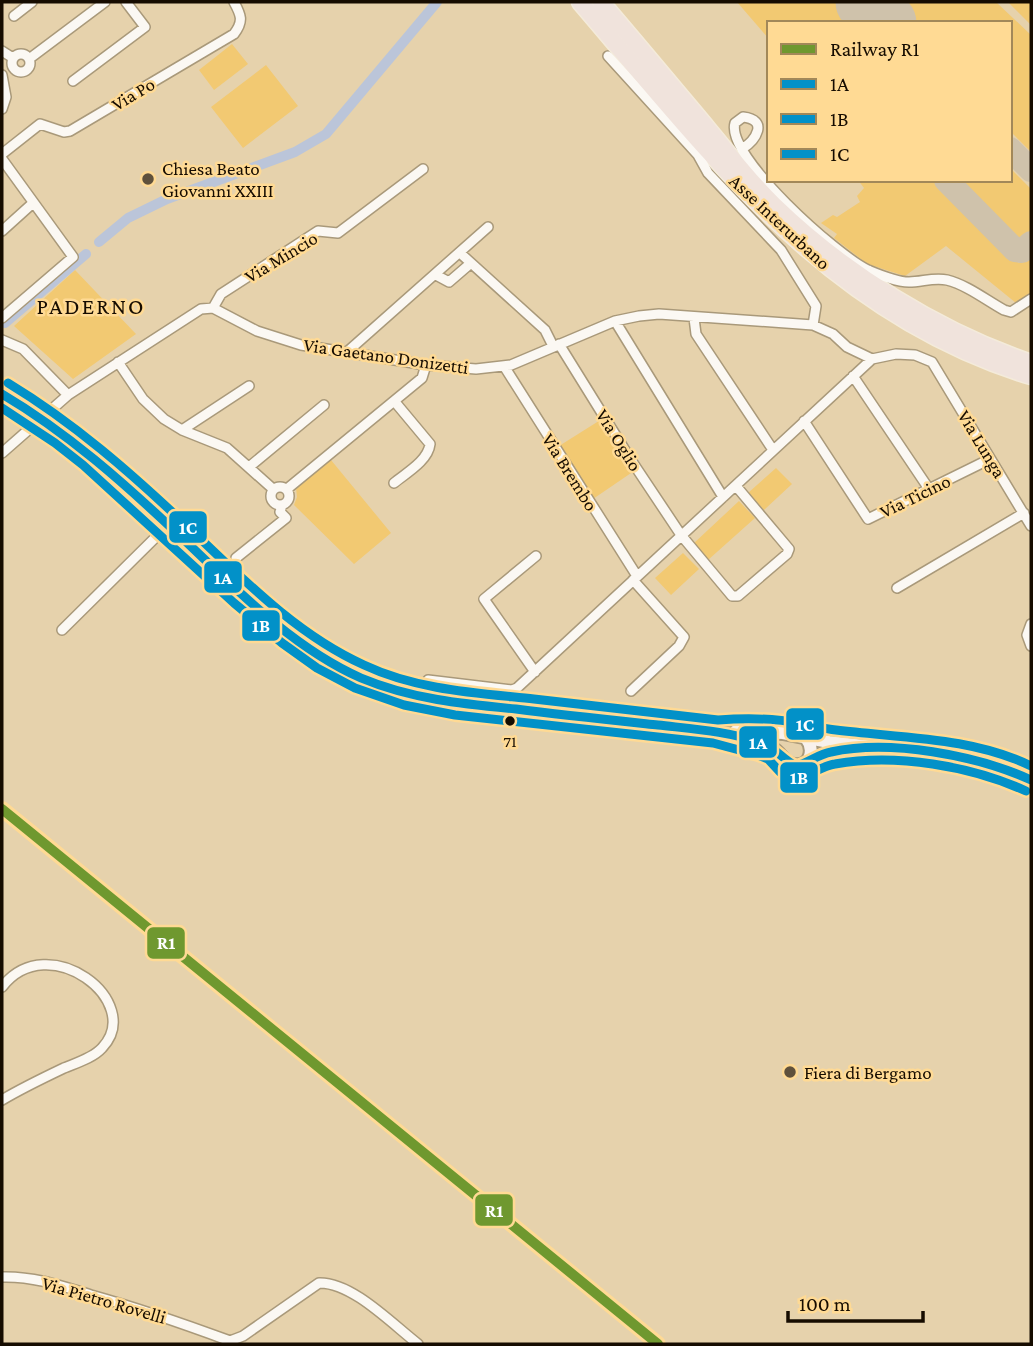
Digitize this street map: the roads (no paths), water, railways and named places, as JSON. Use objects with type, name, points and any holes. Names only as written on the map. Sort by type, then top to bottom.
[{"type":"highway","name":"Asse Interurbano","points":[[580,2],[739,186],[788,235],[839,276],[889,310],[981,358],[1031,376]]},
{"type":"highway","name":"Asse Interurbano","points":[[601,2],[774,205],[840,260],[889,293],[965,337],[1031,363]]},
{"type":"highway","points":[[889,293],[904,296],[1003,346],[1031,355]]},
{"type":"street","points":[[14,16],[32,2]]},
{"type":"street","points":[[74,81],[145,27],[126,2]]},
{"type":"street","name":"Via Po","points":[[2,318],[73,257],[2,157],[40,124],[64,132],[70,131],[234,34],[240,26],[242,16],[234,2]]},
{"type":"street","points":[[13,58],[13,68],[18,72],[28,69],[29,59],[102,4]]},
{"type":"street","points":[[2,51],[13,58]]},
{"type":"street","points":[[13,58],[21,54],[29,59]]},
{"type":"street","points":[[608,57],[698,155],[708,173],[781,250],[816,306],[813,325]]},
{"type":"street","points":[[2,75],[6,97],[2,109]]},
{"type":"street","points":[[742,149],[762,177],[797,215],[866,269],[909,282],[947,280],[1011,312],[1031,299]]},
{"type":"street","name":"Via Mincio","points":[[213,307],[221,294],[318,231],[338,233],[423,169]]},
{"type":"street","points":[[2,231],[33,203]]},
{"type":"street","points":[[346,352],[488,227]]},
{"type":"street","name":"Via Oglio","points":[[460,253],[545,330],[681,535],[733,596],[738,596],[789,550],[787,544],[736,486]]},
{"type":"street","points":[[436,275],[449,282],[471,263]]},
{"type":"street","points":[[2,453],[68,395],[191,314],[213,307]]},
{"type":"street","name":"Via Gaetano Donizetti","points":[[213,307],[282,341],[426,365],[476,369],[504,366],[615,321],[659,314],[813,325],[833,334],[847,347],[872,359]]},
{"type":"street","points":[[694,318],[696,334],[774,450]]},
{"type":"street","points":[[615,321],[723,497]]},
{"type":"street","points":[[2,340],[23,349],[68,395]]},
{"type":"street","name":"Via Lunga","points":[[872,359],[896,354],[915,355],[932,362],[1031,526]]},
{"type":"street","points":[[428,680],[512,690],[535,672],[872,359]]},
{"type":"street","points":[[118,362],[143,399],[164,419],[182,430],[227,448],[273,489]]},
{"type":"street","points":[[287,489],[422,378],[426,365]]},
{"type":"street","name":"Via Brembo","points":[[504,366],[635,578],[684,637],[679,646],[631,691]]},
{"type":"street","points":[[853,376],[929,489]]},
{"type":"street","points":[[182,430],[249,386]]},
{"type":"street","points":[[2,394],[40,418],[104,468],[295,638],[328,660],[376,683],[415,695],[457,703],[718,732],[762,743],[793,765],[803,764],[809,759],[835,751],[891,750]]},
{"type":"street","points":[[394,483],[425,457],[430,444],[395,401]]},
{"type":"street","points":[[249,467],[324,405]]},
{"type":"street","name":"Via Ticino","points":[[804,421],[868,519],[990,459]]},
{"type":"street","points":[[273,489],[283,486],[287,489]]},
{"type":"street","points":[[273,489],[270,498],[282,505]]},
{"type":"street","points":[[236,558],[286,517],[279,512],[289,499],[287,489]]},
{"type":"street","points":[[897,588],[1024,513]]},
{"type":"street","points":[[62,630],[167,526]]},
{"type":"street","points":[[535,672],[484,599],[536,556]]},
{"type":"street","points":[[1031,624],[1027,635],[1031,646]]},
{"type":"street","points":[[718,732],[755,730],[891,750],[965,757],[1005,767],[1031,780]]},
{"type":"street","points":[[782,755],[782,744],[800,737]]},
{"type":"street","points":[[800,737],[811,747],[809,759]]},
{"type":"street","points":[[2,987],[21,969],[40,964],[61,965],[85,976],[105,996],[112,1015],[110,1035],[100,1051],[2,1100]]},
{"type":"street","name":"Via Pietro Rovelli","points":[[2,1277],[26,1278],[58,1285],[147,1311],[230,1340],[243,1336],[319,1283],[331,1284],[367,1304],[418,1344]]},
{"type":"waterway","points":[[99,242],[128,218],[167,199],[295,152],[326,134],[437,2]]},
{"type":"waterway","points":[[5,323],[86,254]]},
{"type":"rail line","name":"R1","points":[[2,809],[658,1344]]},
{"type":"place","name":"Chiesa Beato Giovanni XXIII","points":[[148,179]]},
{"type":"place","name":"71","points":[[510,721]]},
{"type":"place","name":"Fiera di Bergamo","points":[[790,1072]]},
{"type":"district","name":"PADERNO","points":[[91,306]]}]
